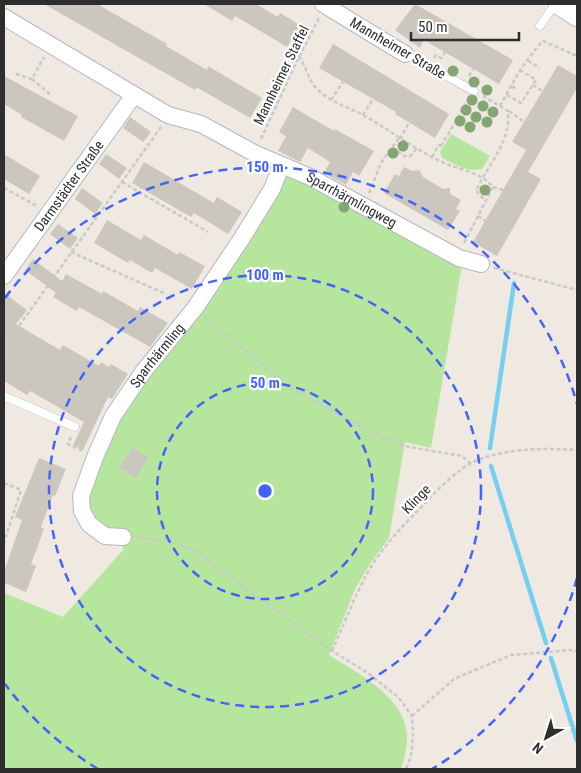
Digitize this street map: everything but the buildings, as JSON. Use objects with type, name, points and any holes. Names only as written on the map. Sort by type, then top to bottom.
[{"type":"main road","points":[[560,4],[577,15]]},
{"type":"street","name":"Mannheimer Straße","points":[[324,5],[405,54]]},
{"type":"street","name":"Sparrhärmlingweg","points":[[4,17],[168,116],[201,124],[254,153],[310,177],[459,258],[481,264]]},
{"type":"street","name":"Darmstädter Straße","points":[[4,276],[134,95]]},
{"type":"street","name":"Sparrhärmling","points":[[123,538],[105,536],[89,524],[82,511],[82,496],[95,457],[113,416],[143,372],[195,308],[257,213],[272,188],[281,166]]},
{"type":"lane","points":[[540,26],[555,4]]},
{"type":"lane","name":"Mannheimer Straße","points":[[405,54],[474,91]]},
{"type":"lane","points":[[4,396],[75,427]]},
{"type":"path","name":"Mannheimer Staffel","points":[[254,153],[324,5]]},
{"type":"path","points":[[500,106],[520,70],[543,42],[577,56]]},
{"type":"path","points":[[32,79],[50,44]]},
{"type":"path","points":[[441,58],[445,52]]},
{"type":"path","points":[[299,56],[316,89],[332,100],[363,115],[442,163],[482,177],[493,187],[503,190]]},
{"type":"path","points":[[528,61],[540,68]]},
{"type":"path","points":[[470,74],[473,69]]},
{"type":"path","points":[[507,95],[521,103],[536,80],[520,70]]},
{"type":"path","points":[[16,74],[32,79],[52,96]]},
{"type":"path","points":[[332,100],[343,82]]},
{"type":"path","points":[[532,85],[542,90]]},
{"type":"path","points":[[512,86],[516,89]]},
{"type":"path","points":[[432,157],[439,145],[442,147],[474,91],[524,122]]},
{"type":"path","points":[[363,115],[373,99]]},
{"type":"path","points":[[485,200],[476,191],[482,177],[493,162],[506,137],[509,120],[508,111]]},
{"type":"path","points":[[4,348],[168,116]]},
{"type":"path","points":[[362,206],[375,181],[381,163],[409,123]]},
{"type":"path","points":[[392,148],[404,156],[410,156],[417,148]]},
{"type":"path","points":[[488,160],[493,162]]},
{"type":"path","points":[[122,182],[208,232]]},
{"type":"path","points":[[465,238],[493,187]]},
{"type":"path","points":[[4,188],[49,212]]},
{"type":"path","points":[[478,216],[485,221]]},
{"type":"path","points":[[71,252],[166,294]]},
{"type":"path","points":[[481,264],[577,290]]},
{"type":"path","points":[[195,308],[289,387],[361,427],[404,446],[462,456],[470,463]]},
{"type":"path","points":[[4,354],[87,401]]},
{"type":"path","points":[[75,427],[68,444],[95,457]]},
{"type":"path","name":"Klinge","points":[[332,651],[358,590],[373,564],[394,536],[432,496],[470,463],[482,458],[545,448],[577,450]]},
{"type":"path","points":[[4,483],[21,490],[4,542]]},
{"type":"path","points":[[123,538],[169,540],[194,550],[332,651],[368,673],[398,697],[412,716],[411,756],[406,769]]},
{"type":"path","points":[[412,716],[454,679],[511,655],[577,651]]},
{"type":"green space","points":[[451,134],[490,156],[482,169],[466,169],[442,158],[440,152]]},
{"type":"green space","points":[[289,174],[462,265],[431,448],[405,442],[389,538],[371,562],[355,589],[329,655],[366,678],[389,698],[398,709],[404,721],[407,735],[401,769],[4,769],[4,593],[63,617],[124,549],[89,514],[85,497],[118,415],[247,241]]},
{"type":"waterway","points":[[490,448],[514,283]]},
{"type":"waterway","points":[[491,466],[546,643]]},
{"type":"waterway","points":[[551,658],[577,741]]}]
